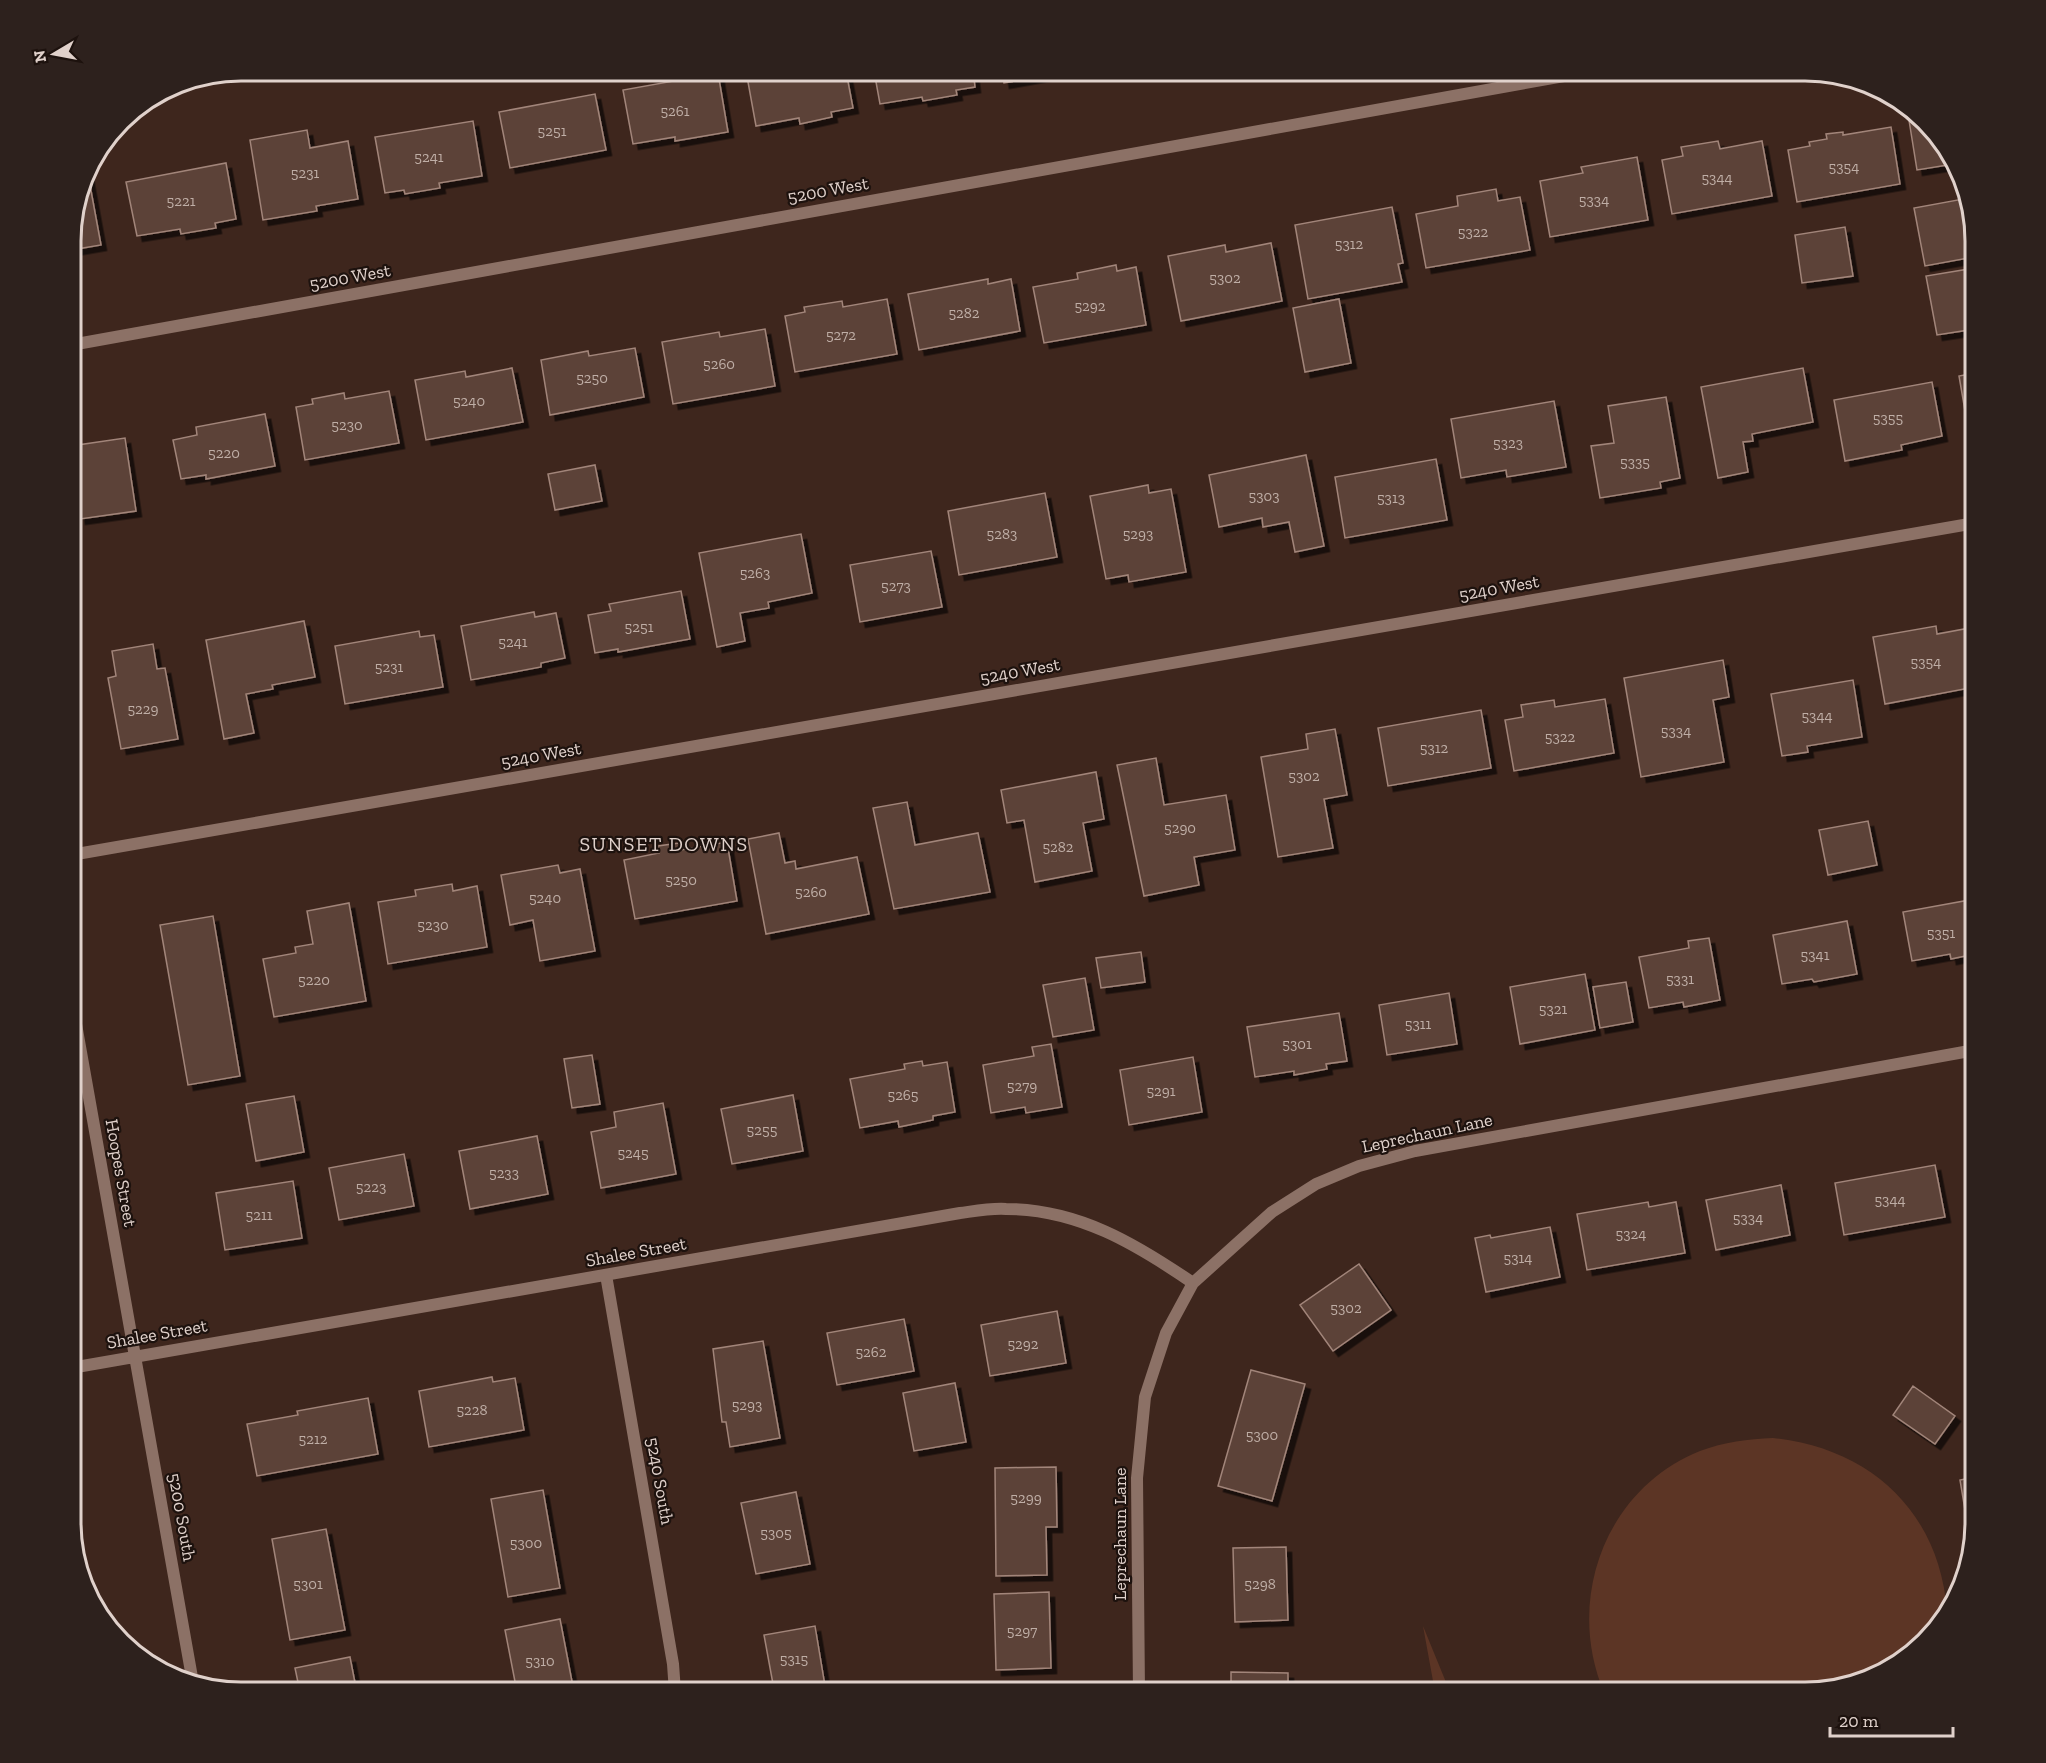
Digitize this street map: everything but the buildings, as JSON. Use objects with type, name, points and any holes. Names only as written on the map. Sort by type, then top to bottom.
[{"type":"street","name":"5200 West","points":[[81,343],[1531,81]]},
{"type":"street","name":"5240 West","points":[[81,853],[1965,526]]},
{"type":"street","name":"Hoopes Street","points":[[81,1052],[135,1357]]},
{"type":"street","name":"Leprechaun Lane","points":[[1139,1682],[1137,1478],[1145,1397],[1166,1333],[1193,1283],[1272,1212],[1316,1184],[1359,1166],[1415,1151],[1965,1052]]},
{"type":"street","name":"Shalee Street","points":[[81,1366],[960,1213],[1005,1209],[1045,1211],[1094,1226],[1143,1249],[1193,1283]]},
{"type":"street","name":"5240 South","points":[[606,1275],[674,1682]]},
{"type":"street","name":"5200 South","points":[[135,1357],[191,1674]]},
{"type":"shaded area","points":[[1773,1438],[1808,1444],[1840,1455],[1869,1471],[1894,1491],[1914,1516],[1930,1544],[1941,1576],[1944,1602],[1925,1627],[1902,1649],[1885,1661],[1846,1677],[1805,1682],[1601,1682],[1593,1657],[1589,1621],[1592,1585],[1602,1551],[1618,1520],[1639,1492],[1667,1468],[1700,1451],[1718,1445]]},
{"type":"shaded area","points":[[1423,1626],[1446,1682],[1433,1682]]},
{"type":"district","name":"SUNSET DOWNS","points":[[664,844]]}]
